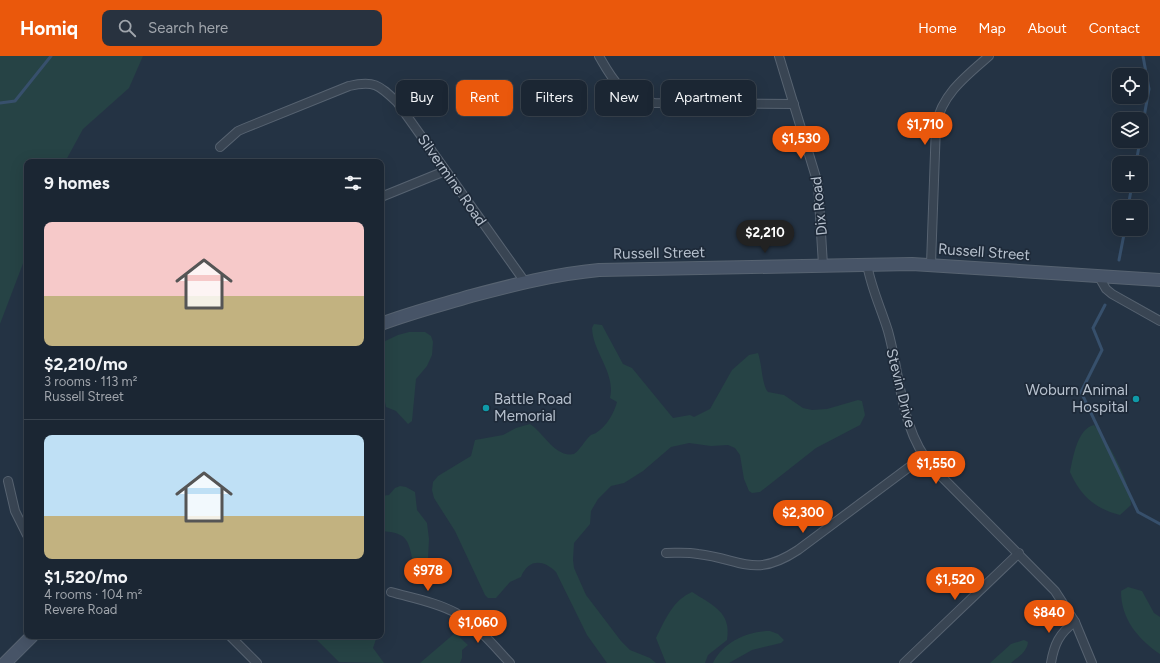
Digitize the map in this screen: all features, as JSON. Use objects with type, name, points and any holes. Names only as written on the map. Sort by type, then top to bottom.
[{"type":"street","points":[[599,56],[619,88],[630,96],[642,101],[656,103],[794,104]]},
{"type":"street","name":"Dix Road","points":[[779,56],[818,184],[823,265]]},
{"type":"street","points":[[931,264],[936,125],[939,113],[951,91],[989,56]]},
{"type":"street","name":"Silvermine Road","points":[[220,147],[245,128],[349,86],[368,83],[378,86],[397,102],[525,282]]},
{"type":"street","points":[[384,196],[445,171]]},
{"type":"street","name":"Stevin Drive","points":[[867,264],[870,285],[889,337],[905,409],[913,435],[924,456],[1055,591],[1075,622],[1092,663]]},
{"type":"street","name":"Russell Street","points":[[384,323],[525,282],[599,270],[931,264],[1160,280]]},
{"type":"street","points":[[1098,275],[1110,293],[1160,321]]},
{"type":"street","points":[[666,553],[698,554],[752,566],[765,566],[780,562],[924,456]]},
{"type":"street","points":[[8,481],[14,511],[24,529]]},
{"type":"street","points":[[904,663],[1019,553]]},
{"type":"street","points":[[391,592],[437,605],[462,616],[477,629],[510,663]]},
{"type":"street","points":[[1051,663],[1057,640],[1065,630],[1075,622]]},
{"type":"street","points":[[5,663],[29,639]]},
{"type":"street","points":[[233,639],[257,663]]},
{"type":"green space","points":[[0,56],[143,56],[129,88],[83,129],[67,159],[24,159],[24,261],[0,324]]},
{"type":"green space","points":[[594,324],[602,325],[623,364],[632,368],[673,418],[690,415],[694,417],[710,409],[732,370],[749,355],[758,353],[764,385],[768,392],[784,395],[803,408],[812,410],[827,409],[858,400],[862,401],[865,415],[860,425],[816,448],[760,492],[752,493],[749,491],[744,479],[740,455],[735,448],[728,445],[711,446],[689,443],[671,447],[643,471],[624,483],[611,486],[598,499],[591,511],[590,524],[574,543],[574,568],[586,595],[621,641],[630,650],[650,658],[656,663],[607,663],[587,635],[556,572],[541,563],[532,564],[528,567],[521,577],[510,582],[496,598],[488,598],[485,595],[455,531],[434,498],[432,490],[433,482],[438,476],[471,456],[475,440],[503,435],[516,428],[530,424],[555,449],[567,454],[574,454],[591,435],[604,427],[612,415],[617,402],[610,398],[610,380],[593,337],[592,328]]},
{"type":"green space","points":[[409,332],[425,332],[431,336],[433,342],[432,355],[427,366],[416,379],[412,421],[408,424],[396,411],[386,407],[385,402],[384,342]]},
{"type":"green space","points":[[1094,425],[1106,441],[1118,463],[1127,485],[1131,505],[1120,515],[1103,509],[1089,500],[1079,488],[1070,472],[1074,452],[1080,438],[1088,428]]},
{"type":"green space","points":[[400,486],[406,487],[415,492],[417,510],[427,523],[429,539],[428,558],[420,570],[414,566],[409,544],[403,536],[384,531],[384,496],[389,495],[395,488]]},
{"type":"green space","points":[[1128,587],[1142,591],[1154,613],[1160,617],[1160,654],[1138,635],[1124,611],[1121,591]]},
{"type":"green space","points":[[692,592],[719,610],[728,630],[727,640],[708,655],[705,663],[666,663],[656,638],[670,611],[680,600]]},
{"type":"green space","points":[[770,631],[778,634],[784,640],[781,643],[752,650],[729,663],[713,663],[723,649],[737,639],[753,633]]},
{"type":"green space","points":[[455,633],[468,645],[462,650],[462,658],[460,663],[420,663]]},
{"type":"green space","points":[[316,639],[376,639],[373,648],[384,663],[339,662]]},
{"type":"green space","points":[[1024,640],[1028,642],[1026,649],[1011,663],[990,663],[1011,644]]},
{"type":"waterway","points":[[0,103],[15,101],[51,56]]},
{"type":"waterway","points":[[1143,56],[1149,89],[1145,112]]},
{"type":"waterway","points":[[1137,156],[1139,148]]},
{"type":"waterway","points":[[1129,200],[1131,192]]},
{"type":"waterway","points":[[1119,260],[1124,236]]},
{"type":"waterway","points":[[1105,305],[1093,328],[1102,350],[1081,392],[1138,512],[1160,524]]},
{"type":"place","name":"Woburn Animal Hospital","points":[[1136,399]]},
{"type":"place","name":"Battle Road Memorial","points":[[486,408]]}]
